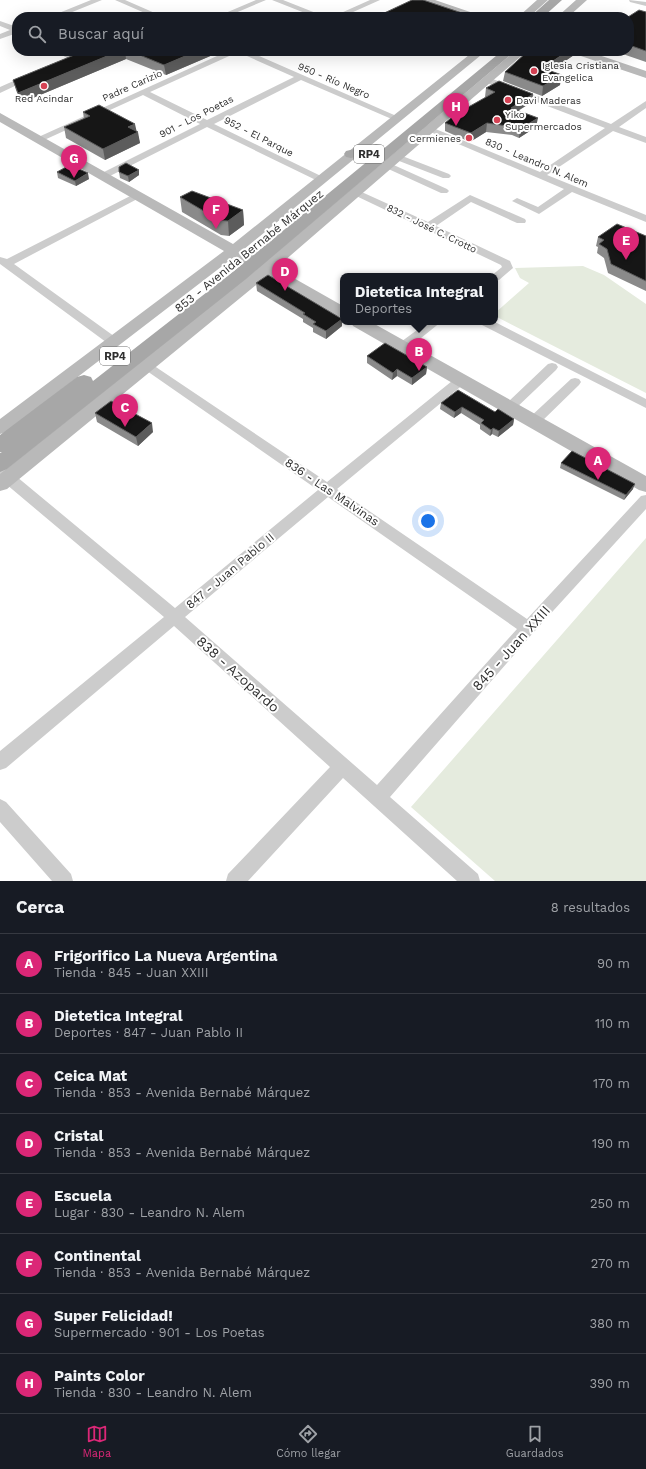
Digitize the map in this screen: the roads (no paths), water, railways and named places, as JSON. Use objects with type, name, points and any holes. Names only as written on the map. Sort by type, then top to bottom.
[{"type":"main road","points":[[542,12],[556,0]]},
{"type":"main road","points":[[556,12],[570,0]]},
{"type":"main road","name":"853 - Avenida Bernabé Márquez","points":[[2,474],[61,416],[141,361],[249,260],[376,148],[488,56]]},
{"type":"main road","name":"853 - Avenida Bernabé Márquez","points":[[0,446],[424,127],[503,56]]},
{"type":"main road","points":[[351,154],[376,148]]},
{"type":"main road","points":[[61,416],[96,406]]},
{"type":"street","points":[[66,12],[98,0]]},
{"type":"street","points":[[119,0],[148,12]]},
{"type":"street","points":[[232,12],[262,0]]},
{"type":"street","points":[[276,0],[308,12]]},
{"type":"street","points":[[348,12],[376,0]]},
{"type":"street","points":[[425,0],[460,12]]},
{"type":"street","points":[[529,12],[543,0]]},
{"type":"street","points":[[568,12],[582,0]]},
{"type":"street","points":[[633,0],[646,4]]},
{"type":"street","points":[[0,23],[12,28]]},
{"type":"street","points":[[0,37],[12,32]]},
{"type":"street","points":[[62,65],[79,58],[73,56]]},
{"type":"street","name":"Padre Carizio","points":[[39,139],[223,56]]},
{"type":"street","name":"950 - Río Negro","points":[[252,56],[397,118]]},
{"type":"street","name":"853 - Avenida Bernabé Márquez","points":[[249,260],[320,179],[475,56]]},
{"type":"street","name":"853 - Avenida Bernabé Márquez","points":[[0,428],[114,342],[249,260],[355,192],[392,161],[424,127],[487,80],[516,56]]},
{"type":"street","points":[[591,56],[646,75]]},
{"type":"street","points":[[0,90],[41,73]]},
{"type":"street","name":"901 - Los Poetas","points":[[103,176],[207,122],[300,77]]},
{"type":"street","points":[[487,80],[646,140]]},
{"type":"street","name":"952 - El Parque","points":[[143,92],[207,122],[320,179]]},
{"type":"street","points":[[541,175],[646,104]]},
{"type":"street","points":[[0,117],[340,311]]},
{"type":"street","name":"830 - Leandro N. Alem","points":[[424,127],[571,188],[644,215]]},
{"type":"street","points":[[392,161],[446,176]]},
{"type":"street","points":[[392,161],[444,191]]},
{"type":"street","points":[[517,201],[539,211],[571,188]]},
{"type":"street","name":"832 - José C. Crotto","points":[[355,192],[429,226],[508,266],[507,270],[498,276]]},
{"type":"street","points":[[114,342],[3,262],[138,196]]},
{"type":"street","points":[[429,226],[470,198],[521,221]]},
{"type":"street","points":[[364,325],[646,484]]},
{"type":"street","points":[[402,347],[431,325]]},
{"type":"street","points":[[492,325],[646,404]]},
{"type":"street","name":"853 - Avenida Bernabé Márquez","points":[[2,474],[96,406],[141,361]]},
{"type":"street","name":"836 - Las Malvinas","points":[[141,361],[528,628]]},
{"type":"street","points":[[510,408],[552,367]]},
{"type":"street","name":"847 - Juan Pablo II","points":[[0,762],[461,380]]},
{"type":"street","points":[[534,421],[575,382]]},
{"type":"street","name":"838 - Azopardo","points":[[2,474],[175,617],[471,881]]},
{"type":"street","name":"845 - Juan XXIII","points":[[377,798],[528,628],[646,500]]},
{"type":"street","points":[[235,881],[342,767]]},
{"type":"street","points":[[0,808],[64,881]]},
{"type":"place","name":"Iglesia Cristiana Evangelica","points":[[534,71]]},
{"type":"place","name":"Red Acindar","points":[[44,86]]},
{"type":"place","name":"Davi Maderas","points":[[508,100]]},
{"type":"place","name":"Yiko Supermercados","points":[[497,120]]},
{"type":"place","name":"Paints Color","points":[[456,126]]},
{"type":"place","name":"Cermienes","points":[[469,138]]},
{"type":"place","name":"Super Felicidad!","points":[[74,178]]},
{"type":"place","name":"Continental","points":[[216,229]]},
{"type":"place","name":"Escuela","points":[[626,260]]},
{"type":"place","name":"Cristal","points":[[285,291]]},
{"type":"place","name":"Dietetica Integral","points":[[419,371]]},
{"type":"place","name":"Ceica Mat","points":[[125,427]]},
{"type":"place","name":"Frigorifico La Nueva Argentina","points":[[598,480]]}]
